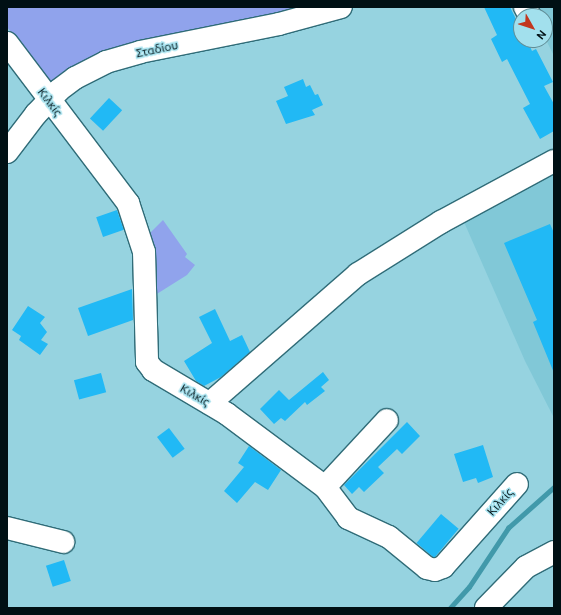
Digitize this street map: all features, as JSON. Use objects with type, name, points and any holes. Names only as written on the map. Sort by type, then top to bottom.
[{"type":"street","name":"Σταδίου","points":[[7,152],[48,101],[75,78],[123,56],[279,24],[341,7]]},
{"type":"street","name":"Κιλκίς","points":[[7,44],[48,101],[113,181],[132,213],[142,240],[145,258],[148,365],[160,375],[210,403],[325,487],[348,518],[389,537],[427,568],[435,570],[443,567],[517,484]]},
{"type":"street","points":[[210,403],[358,274],[441,222],[554,161]]},
{"type":"street","points":[[325,487],[387,420]]},
{"type":"street","points":[[7,528],[63,542]]},
{"type":"street","points":[[486,608],[522,570],[554,552]]},
{"type":"shaded area","points":[[7,7],[312,7],[271,18],[119,46],[50,84],[7,27]]},
{"type":"shaded area","points":[[554,7],[554,56],[550,48],[553,48],[553,8],[530,8]]},
{"type":"shaded area","points":[[554,171],[554,418],[525,361],[464,222]]},
{"type":"shaded area","points":[[163,220],[187,254],[185,257],[195,265],[187,275],[152,297],[147,236]]},
{"type":"building","points":[[484,7],[510,7],[513,13],[513,48],[531,48],[532,51],[536,49],[553,82],[544,86],[554,104],[554,131],[540,139],[523,108],[530,104],[507,59],[502,62],[491,39],[497,35]]},
{"type":"building","points":[[303,79],[306,87],[310,85],[315,95],[318,94],[323,105],[312,110],[315,115],[286,124],[276,101],[288,96],[284,87]]},
{"type":"building","points":[[109,98],[122,110],[103,131],[90,118]]},
{"type":"building","points":[[117,210],[124,230],[103,237],[96,217]]},
{"type":"building","points":[[550,224],[554,233],[554,373],[533,322],[537,320],[504,243]]},
{"type":"building","points":[[132,289],[133,320],[88,336],[78,308]]},
{"type":"building","points":[[28,306],[45,317],[40,323],[47,332],[41,340],[48,344],[40,355],[19,340],[21,336],[12,330]]},
{"type":"building","points":[[215,309],[230,341],[242,335],[250,352],[221,377],[204,386],[196,381],[184,361],[212,343],[199,317]]},
{"type":"building","points":[[323,372],[329,380],[321,387],[325,391],[307,405],[305,402],[285,421],[281,418],[274,424],[260,409],[279,390],[289,400]]},
{"type":"building","points":[[101,373],[106,392],[79,400],[74,380]]},
{"type":"building","points":[[407,422],[420,436],[402,454],[397,449],[378,467],[384,473],[364,492],[359,487],[352,494],[344,485]]},
{"type":"building","points":[[169,428],[185,449],[173,458],[157,437]]},
{"type":"building","points":[[483,445],[493,477],[478,483],[476,478],[463,482],[454,454]]},
{"type":"building","points":[[249,446],[281,470],[268,490],[255,482],[237,503],[224,491],[244,467],[238,463]]},
{"type":"building","points":[[441,514],[459,529],[434,558],[417,543]]},
{"type":"building","points":[[64,560],[71,581],[53,587],[46,566]]},
{"type":"waterway","points":[[450,608],[469,587],[508,528],[554,487]]}]
